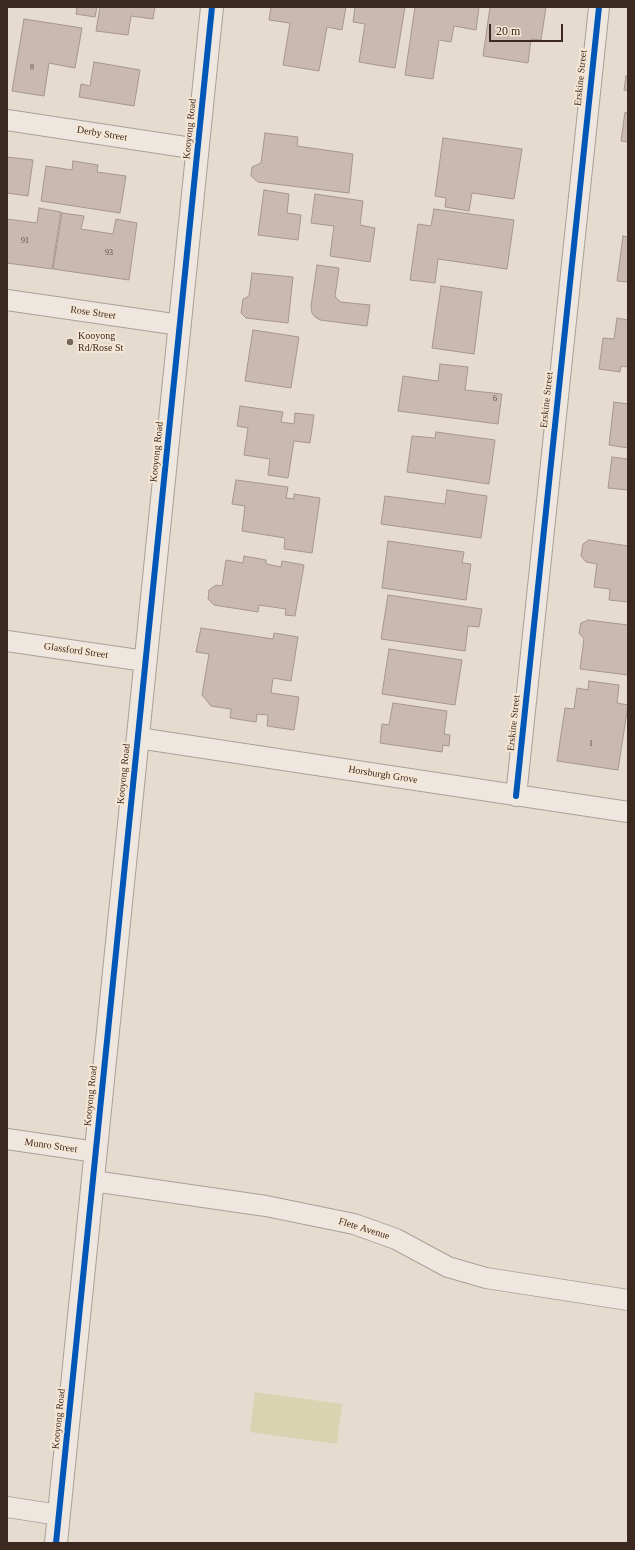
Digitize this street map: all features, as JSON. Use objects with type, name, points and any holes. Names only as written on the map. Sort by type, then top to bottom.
[{"type":"street","name":"Kooyong Road","points":[[56,1543],[212,7]]},
{"type":"street","name":"Erskine Street","points":[[516,796],[599,7]]},
{"type":"street","name":"Derby Street","points":[[7,120],[198,149]]},
{"type":"street","name":"Rose Street","points":[[7,300],[180,325]]},
{"type":"street","name":"Glassford Street","points":[[7,641],[145,662]]},
{"type":"street","name":"Horsburgh Grove","points":[[138,738],[628,812]]},
{"type":"street","name":"Munro Street","points":[[7,1139],[96,1152]]},
{"type":"street","name":"Flete Avenue","points":[[93,1181],[266,1206],[354,1224],[396,1239],[448,1267],[486,1278],[628,1300]]},
{"type":"street","points":[[7,1507],[59,1515]]},
{"type":"shaded area","points":[[255,1392],[342,1404],[337,1444],[250,1432]]},
{"type":"building","points":[[72,7],[97,7],[95,17],[76,14],[77,8]]},
{"type":"building","points":[[100,7],[155,7],[153,19],[131,16],[128,35],[96,31]]},
{"type":"building","points":[[271,7],[346,7],[342,30],[327,27],[319,71],[283,65],[290,23],[269,20]]},
{"type":"building","points":[[355,7],[405,7],[395,68],[359,62],[365,24],[353,22]]},
{"type":"building","points":[[415,7],[479,7],[476,30],[454,26],[451,42],[439,40],[433,79],[405,75]]},
{"type":"building","points":[[490,7],[546,7],[541,40],[531,39],[528,63],[483,56]]},
{"type":"building","points":[[24,19],[82,28],[75,68],[49,63],[44,96],[12,91]]},
{"type":"building","points":[[94,62],[140,70],[134,106],[79,97],[81,84],[90,86]]},
{"type":"building","points":[[626,76],[628,76],[628,91],[624,90]]},
{"type":"building","points":[[625,112],[628,113],[628,142],[621,141]]},
{"type":"building","points":[[265,133],[298,137],[297,146],[353,154],[349,193],[258,182],[251,176],[252,167],[261,163]]},
{"type":"building","points":[[443,138],[522,149],[514,199],[472,193],[469,211],[445,207],[446,198],[435,196]]},
{"type":"building","points":[[7,157],[33,160],[28,196],[7,193]]},
{"type":"building","points":[[73,161],[98,165],[97,172],[126,176],[120,213],[41,201],[46,166],[72,170]]},
{"type":"building","points":[[264,190],[289,194],[287,213],[301,215],[298,240],[258,235]]},
{"type":"building","points":[[315,194],[363,201],[360,225],[375,228],[370,262],[330,256],[334,226],[311,223]]},
{"type":"building","points":[[39,208],[61,212],[52,269],[7,263],[7,219],[37,223]]},
{"type":"building","points":[[434,209],[514,220],[507,269],[438,259],[435,283],[410,280],[418,224],[431,226]]},
{"type":"building","points":[[62,213],[84,216],[81,229],[113,234],[116,219],[137,223],[129,280],[53,269]]},
{"type":"building","points":[[623,236],[628,237],[628,282],[617,281]]},
{"type":"building","points":[[317,265],[339,268],[335,296],[337,299],[341,302],[370,305],[367,326],[320,320],[315,317],[312,313],[311,306]]},
{"type":"building","points":[[252,273],[293,277],[288,323],[246,318],[241,313],[243,299],[249,296]]},
{"type":"building","points":[[441,286],[482,292],[474,354],[432,348]]},
{"type":"building","points":[[617,318],[628,320],[628,367],[621,366],[620,372],[599,369],[603,338],[614,339]]},
{"type":"building","points":[[253,330],[299,337],[291,388],[245,381]]},
{"type":"building","points":[[440,364],[468,367],[465,390],[502,394],[498,424],[398,411],[403,376],[438,381]]},
{"type":"building","points":[[614,402],[628,404],[628,448],[609,445]]},
{"type":"building","points":[[240,406],[283,412],[281,422],[294,424],[295,413],[314,415],[310,443],[294,441],[288,478],[268,475],[270,459],[244,455],[248,428],[237,426]]},
{"type":"building","points":[[436,432],[495,440],[489,484],[407,472],[412,436],[435,438]]},
{"type":"building","points":[[612,457],[628,459],[628,490],[608,488]]},
{"type":"building","points":[[236,480],[288,487],[286,498],[294,499],[294,494],[320,498],[312,553],[284,549],[285,538],[242,531],[245,506],[232,504]]},
{"type":"building","points":[[447,490],[487,496],[481,538],[381,524],[385,496],[445,504]]},
{"type":"building","points":[[589,540],[628,546],[628,602],[609,600],[610,589],[594,587],[597,564],[586,562],[581,556],[583,544]]},
{"type":"building","points":[[388,541],[464,552],[462,563],[471,564],[466,600],[382,588]]},
{"type":"building","points":[[244,556],[266,560],[266,564],[281,567],[282,561],[304,565],[295,616],[285,615],[286,609],[259,605],[258,612],[214,605],[208,599],[209,590],[216,585],[222,586],[226,560],[243,563]]},
{"type":"building","points":[[388,595],[482,609],[479,627],[468,626],[465,651],[381,639]]},
{"type":"building","points":[[588,620],[628,625],[628,675],[580,669],[584,639],[579,633],[581,623]]},
{"type":"building","points":[[201,628],[273,639],[274,633],[298,637],[291,681],[273,678],[271,693],[299,697],[294,730],[267,726],[268,715],[257,714],[256,722],[230,718],[231,709],[211,706],[202,695],[209,654],[196,652]]},
{"type":"building","points":[[389,649],[462,660],[455,705],[382,694]]},
{"type":"building","points":[[589,681],[619,685],[617,703],[628,705],[618,770],[557,761],[565,708],[574,709],[577,688],[588,690]]},
{"type":"building","points":[[393,703],[447,711],[444,734],[450,735],[449,746],[443,745],[442,752],[380,743],[382,724],[389,725]]},
{"type":"cycle path","points":[[56,1543],[212,7]]},
{"type":"cycle path","points":[[516,796],[599,7]]},
{"type":"place","name":"Kooyong Rd/Rose St","points":[[70,342]]}]
